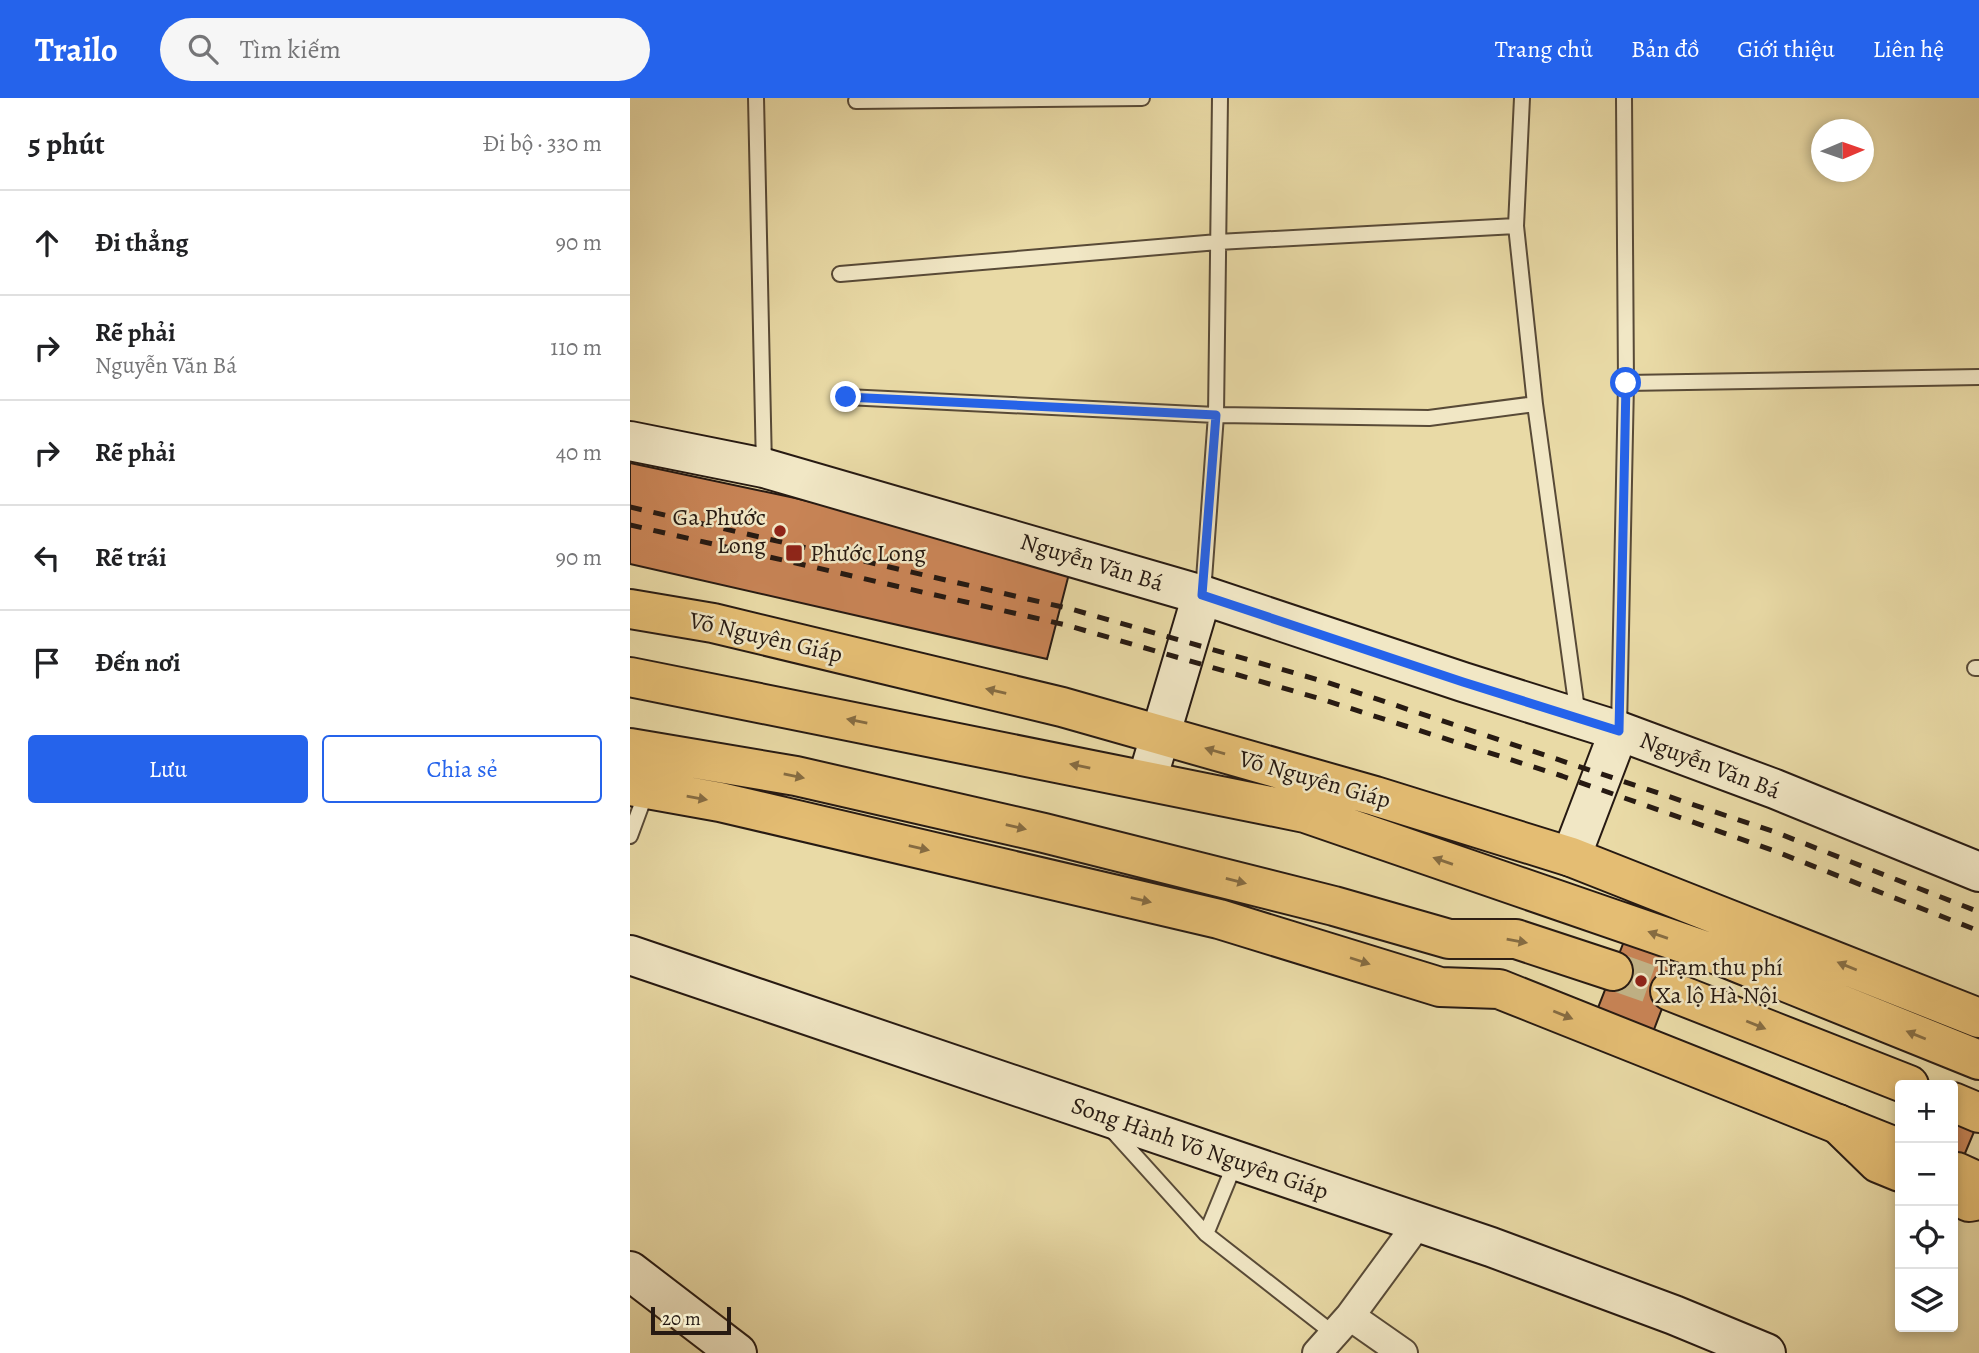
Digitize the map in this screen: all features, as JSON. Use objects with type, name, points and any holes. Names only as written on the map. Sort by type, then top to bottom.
[{"type":"highway","name":"Võ Nguyên Giáp","points":[[630,609],[713,623],[1062,707],[1375,796],[1571,857],[1979,1018]]},
{"type":"highway","name":"Võ Nguyên Giáp","points":[[630,677],[1305,813],[1726,958],[1979,1060]]},
{"type":"highway","points":[[1062,707],[1147,780]]},
{"type":"highway","points":[[630,748],[796,776],[1031,830],[1323,903],[1449,939],[1516,939],[1613,971]]},
{"type":"highway","points":[[639,788],[720,802],[1219,919],[1440,987],[1499,989],[1836,1123],[1895,1158]]},
{"type":"highway","points":[[1305,813],[1375,796]]},
{"type":"highway","points":[[1449,939],[1499,989]]},
{"type":"highway","points":[[1670,991],[1896,1080]]},
{"type":"highway","points":[[1958,1104],[1979,1113]]},
{"type":"main road","name":"Nguyễn Văn Bá","points":[[630,441],[764,468],[1202,595],[1619,731],[1775,789],[1979,872]]},
{"type":"main road","points":[[1147,780],[1202,595]]},
{"type":"main road","points":[[1571,857],[1619,731]]},
{"type":"main road","name":"Song Hành Võ Nguyên Giáp","points":[[630,955],[1419,1222],[1583,1280],[1766,1353]]},
{"type":"main road","points":[[630,1271],[737,1353]]},
{"type":"street","points":[[1403,1353],[1334,1334],[1419,1222]]},
{"type":"lane","points":[[756,98],[764,468]]},
{"type":"lane","points":[[856,101],[1142,98]]},
{"type":"lane","points":[[1202,595],[1216,415],[1220,98]]},
{"type":"lane","points":[[1522,98],[1516,226],[1535,404],[1578,718]]},
{"type":"lane","points":[[1619,731],[1626,383],[1624,98]]},
{"type":"lane","points":[[840,274],[1218,242],[1516,226]]},
{"type":"lane","points":[[1626,383],[1979,377]]},
{"type":"lane","points":[[846,397],[1216,415],[1429,418],[1535,404]]},
{"type":"lane","points":[[630,836],[639,788]]},
{"type":"lane","points":[[1099,1114],[1206,1234],[1334,1334]]},
{"type":"lane","points":[[1206,1234],[1236,1160]]},
{"type":"building","name":"Ga Phước Long","points":[[630,463],[795,498],[1071,566],[1047,659],[630,564]]},
{"type":"building","name":"Trạm thu phí Xa lộ Hà Nội","points":[[1630,926],[1685,948],[1650,1040],[1594,1018]]},
{"type":"building","points":[[1958,1119],[1976,1127],[1958,1170]]},
{"type":"tunnel","points":[[1613,971],[1670,991]]},
{"type":"railway","points":[[630,507],[1071,609],[1326,682],[1775,832],[1979,912]]},
{"type":"railway","points":[[630,525],[1066,625],[1321,699],[1562,776],[1772,850],[1979,931]]},
{"type":"place","name":"Ga Phước Long","points":[[780,531]]},
{"type":"place","name":"Phước Long","points":[[794,553]]},
{"type":"place","name":"Trạm thu phí Xa lộ Hà Nội","points":[[1641,981]]},
{"type":"route","points":[[846,397],[1216,415],[1202,595],[1619,731],[1626,383]]}]
